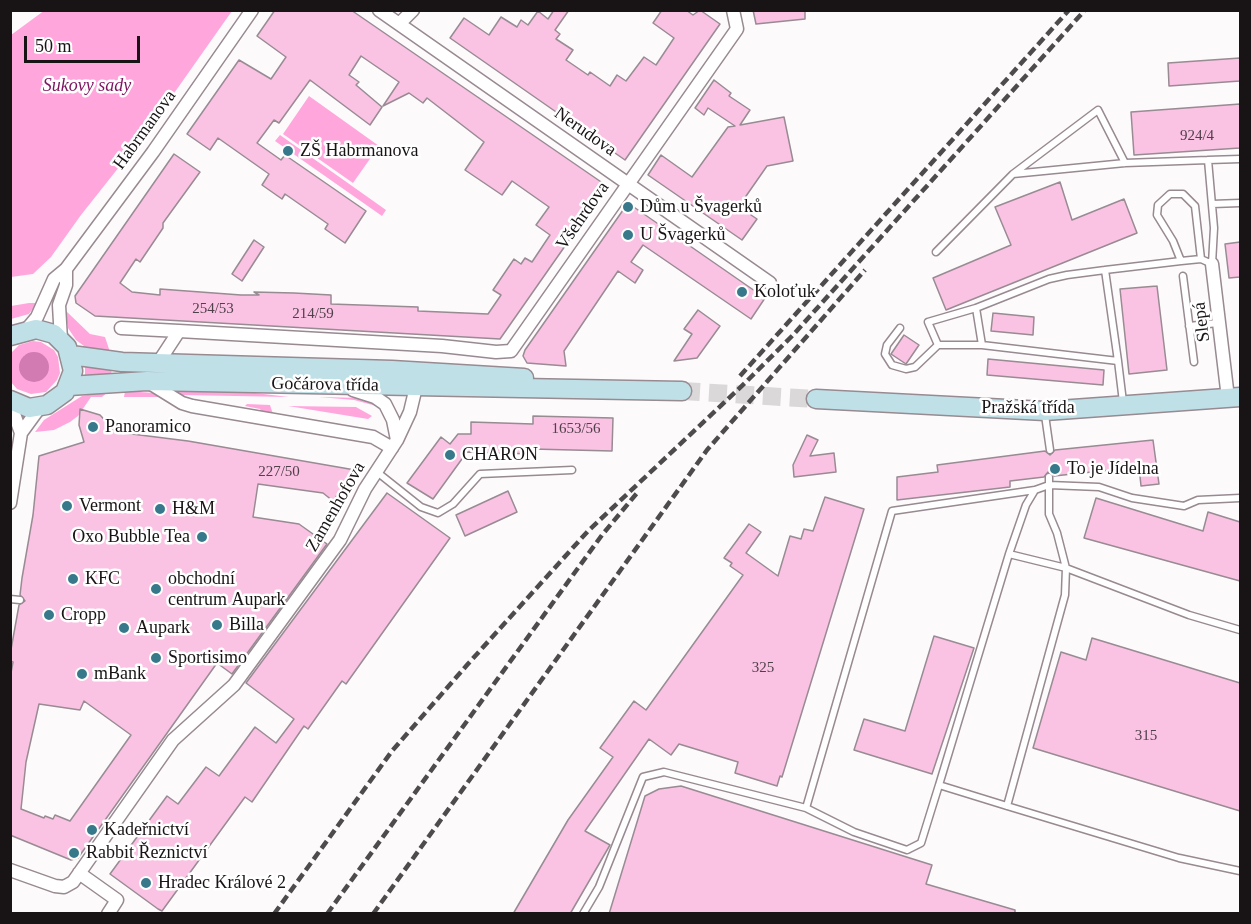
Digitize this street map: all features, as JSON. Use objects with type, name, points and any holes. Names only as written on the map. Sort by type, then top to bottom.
[{"type":"street","name":"Habrmanova","points":[[15,333],[37,317],[54,279],[66,269],[153,152],[252,10]]},
{"type":"street","name":"Nerudova","points":[[379,10],[770,283]]},
{"type":"street","points":[[399,24],[413,10]]},
{"type":"street","name":"Všehrdova","points":[[179,331],[442,346],[496,352],[510,351],[737,29],[733,10]]},
{"type":"street","name":"Slepá","points":[[1206,261],[1234,398]]},
{"type":"street","name":"Habrmanova","points":[[66,269],[66,285],[59,305],[66,348]]},
{"type":"street","points":[[121,327],[179,331],[158,363]]},
{"type":"street","name":"Gočárova třída","points":[[15,333],[45,330],[66,348],[115,362],[392,369],[544,380],[582,388]]},
{"type":"street","points":[[10,402],[29,408],[40,407],[60,398],[69,386],[73,371],[66,348]]},
{"type":"street","points":[[392,369],[416,387]]},
{"type":"street","points":[[147,381],[182,403],[192,406],[373,437],[394,444],[393,420],[381,400],[369,394],[327,385]]},
{"type":"street","name":"Gočárova třída","points":[[69,386],[147,381],[682,391]]},
{"type":"street","name":"Zamenhofova","points":[[76,878],[182,729],[234,685],[335,548],[376,472],[394,444],[413,405],[416,387]]},
{"type":"street","name":"Pražská třída","points":[[816,399],[1045,411],[1234,398]]},
{"type":"street","points":[[10,402],[21,433]]},
{"type":"street","points":[[10,503],[21,433],[40,407]]},
{"type":"street","points":[[10,870],[55,886],[64,887],[76,878],[117,900],[108,914]]},
{"type":"lane","points":[[936,252],[1012,174],[1098,110],[1125,163]]},
{"type":"lane","points":[[1012,174],[1125,163],[1240,159]]},
{"type":"lane","points":[[1206,261],[1212,204],[1208,160]]},
{"type":"lane","points":[[1181,261],[1173,241],[1157,215],[1158,205],[1170,194],[1183,194],[1195,206],[1206,261]]},
{"type":"lane","points":[[1212,204],[1240,203]]},
{"type":"lane","points":[[938,345],[928,322],[976,308],[1049,279],[1181,261],[1206,261]]},
{"type":"lane","points":[[1105,270],[1123,406]]},
{"type":"lane","points":[[1183,276],[1194,362]]},
{"type":"lane","points":[[976,308],[981,345]]},
{"type":"lane","points":[[1189,326],[1220,322]]},
{"type":"lane","points":[[900,328],[887,345],[885,354],[892,365],[906,369],[915,367],[938,345],[981,345],[1118,362]]},
{"type":"lane","points":[[1045,411],[1050,450]]},
{"type":"lane","points":[[376,472],[421,507],[438,513],[453,504],[480,474],[572,470]]},
{"type":"lane","points":[[1007,806],[1065,595],[1066,568],[1057,533],[1049,514],[1049,477]]},
{"type":"lane","points":[[806,808],[892,512],[1035,490],[1048,485],[1099,487],[1132,498],[1184,506],[1198,500],[1240,498]]},
{"type":"lane","points":[[583,914],[599,887],[643,777],[664,772],[806,808],[854,832],[907,850],[921,843],[1010,554],[1026,505],[1035,490]]},
{"type":"lane","points":[[1010,554],[1066,568],[1189,615],[1240,630]]},
{"type":"lane","points":[[10,598],[20,600]]},
{"type":"lane","points":[[939,785],[1179,858],[1240,871]]},
{"type":"green space","name":"Sukovy sady","points":[[45,10],[232,11],[146,133],[51,257],[33,274],[11,277],[11,35]]},
{"type":"green space","points":[[309,96],[379,146],[353,183],[283,134]]},
{"type":"green space","points":[[280,135],[386,210],[382,216],[275,141]]},
{"type":"green space","points":[[37,303],[29,314],[11,319],[11,306]]},
{"type":"green space","points":[[65,310],[90,334],[105,337],[111,355],[88,349],[76,340],[68,328]]},
{"type":"green space","points":[[33,341],[41,342],[54,350],[58,357],[60,373],[46,392],[31,394],[17,389],[11,382],[10,354],[19,345]],"holes":[[[39,353],[46,360],[48,369],[44,378],[19,368],[25,355]]]},
{"type":"green space","points":[[85,366],[112,368],[111,375],[85,376]]},
{"type":"green space","points":[[204,387],[289,397],[181,395],[174,388]]},
{"type":"green space","points":[[109,391],[102,397],[91,397],[78,416],[70,422],[54,430],[35,432],[44,420],[82,396]]},
{"type":"green space","points":[[125,391],[155,393],[165,397],[124,397]]},
{"type":"green space","points":[[319,397],[363,398],[380,407],[354,400]]},
{"type":"green space","points":[[247,404],[270,405],[273,414],[271,416],[262,413],[260,409],[245,406]]},
{"type":"green space","points":[[288,406],[356,407],[372,416],[368,419]]},
{"type":"shaded area","points":[[34,352],[45,356],[49,367],[45,378],[34,382],[23,378],[19,367],[23,356]]},
{"type":"building","points":[[275,10],[351,10],[607,186],[500,339],[95,316],[76,303],[75,296],[174,154],[200,172],[163,223],[163,228],[140,262],[136,259],[120,283],[132,292],[160,295],[160,289],[241,295],[259,295],[254,292],[331,295],[331,304],[418,307],[418,311],[488,314],[501,295],[493,290],[514,259],[521,264],[525,258],[532,262],[550,235],[536,225],[549,207],[512,181],[502,195],[465,170],[484,142],[427,98],[423,103],[409,93],[383,106],[399,82],[361,56],[349,75],[359,82],[356,85],[382,107],[370,125],[310,80],[279,123],[274,120],[257,143],[281,160],[285,155],[366,211],[345,243],[325,229],[328,224],[285,194],[282,199],[262,185],[269,174],[218,138],[210,150],[187,134],[239,60],[271,79],[286,57],[257,36]]},
{"type":"building","points":[[554,10],[569,10],[555,30],[560,34],[556,39],[573,50],[566,60],[588,75],[590,72],[610,86],[617,75],[626,81],[644,57],[656,65],[674,38],[653,23],[662,10],[686,10],[693,15],[700,10],[720,24],[625,160],[450,38],[464,18],[489,35],[501,17],[517,27],[521,20],[528,25],[538,11],[548,19]]},
{"type":"building","points":[[753,10],[805,10],[805,19],[756,24]]},
{"type":"building","points":[[1240,58],[1240,81],[1169,86],[1168,63]]},
{"type":"building","points":[[714,80],[731,93],[729,96],[750,110],[740,125],[784,117],[793,161],[767,166],[744,199],[751,204],[751,215],[757,219],[742,240],[648,175],[661,155],[692,177],[728,127],[735,126],[708,108],[704,115],[695,108]]},
{"type":"building","points":[[1240,104],[1240,148],[1134,155],[1131,112]]},
{"type":"building","points":[[1060,182],[1072,220],[1124,199],[1137,233],[946,310],[933,278],[1011,245],[995,207]]},
{"type":"building","points":[[628,203],[765,298],[751,319],[643,245],[631,262],[643,270],[635,283],[618,271],[564,351],[566,366],[527,363],[523,356],[525,350]]},
{"type":"building","points":[[254,240],[264,247],[242,281],[232,274]]},
{"type":"building","points":[[1240,242],[1240,277],[1229,278],[1225,244]]},
{"type":"building","points":[[1157,286],[1167,370],[1129,374],[1120,289]]},
{"type":"building","points":[[698,310],[720,326],[697,358],[674,361],[692,334],[684,329]]},
{"type":"building","points":[[993,313],[1034,317],[1033,335],[991,331]]},
{"type":"building","points":[[904,335],[919,345],[906,364],[891,354]]},
{"type":"building","points":[[988,359],[1104,370],[1103,385],[987,375]]},
{"type":"building","name":"obchodní centrum Aupark","points":[[80,409],[100,415],[116,432],[188,441],[355,470],[333,501],[323,493],[258,484],[253,517],[299,524],[327,544],[232,674],[217,663],[78,858],[71,860],[10,835],[10,678],[13,662],[10,661],[10,655],[19,605],[25,601],[20,595],[33,515],[39,456],[84,442],[79,425]],"holes":[[[84,701],[131,735],[70,821],[55,815],[53,819],[45,816],[44,818],[21,809],[26,762],[39,704],[80,710]]]},
{"type":"building","points":[[533,416],[613,418],[612,451],[532,449],[532,454],[467,452],[433,499],[407,483],[441,437],[450,444],[458,434],[471,434],[471,422],[533,424]]},
{"type":"building","points":[[807,435],[818,440],[810,456],[834,453],[836,472],[794,477],[793,465]]},
{"type":"building","points":[[1153,440],[1159,484],[1141,486],[1139,467],[1054,476],[1048,472],[1044,477],[1010,481],[1010,487],[897,500],[897,477],[938,472],[937,465],[1045,451],[1050,455],[1055,450]]},
{"type":"building","points":[[508,491],[517,512],[465,536],[456,515]]},
{"type":"building","points":[[387,493],[450,538],[346,684],[342,681],[308,729],[304,726],[252,802],[245,797],[162,911],[158,909],[110,874],[167,796],[178,804],[206,767],[219,776],[255,727],[276,743],[294,719],[246,683]]},
{"type":"building","points":[[825,497],[864,509],[782,777],[780,776],[777,786],[735,773],[738,762],[679,744],[671,755],[649,739],[585,831],[610,845],[570,914],[513,914],[568,820],[613,757],[600,748],[634,701],[646,710],[743,575],[730,566],[732,563],[724,558],[749,524],[761,532],[746,553],[778,576],[790,536],[801,539],[804,529],[813,531]]},
{"type":"building","points":[[1096,498],[1203,531],[1208,512],[1240,522],[1240,581],[1084,538]]},
{"type":"building","points":[[934,636],[974,648],[932,774],[854,750],[864,719],[905,731]]},
{"type":"building","points":[[1092,638],[1240,683],[1240,811],[1033,748],[1061,652],[1086,660]]},
{"type":"building","points":[[681,786],[932,865],[926,884],[1015,910],[1015,914],[609,914],[645,796],[659,789]]},
{"type":"tunnel","points":[[682,391],[816,399]]},
{"type":"railway","points":[[740,376],[1069,10]]},
{"type":"railway","points":[[274,914],[392,751],[467,665],[588,531],[793,335],[1085,10]]},
{"type":"railway","points":[[373,914],[707,450],[865,270]]},
{"type":"railway","points":[[327,914],[602,535],[637,493]]},
{"type":"place","name":"ZŠ Habrmanova","points":[[288,151]]},
{"type":"place","name":"Dům u Švagerků","points":[[628,207]]},
{"type":"place","name":"U Švagerků","points":[[628,235]]},
{"type":"place","name":"Koloťuk","points":[[742,292]]},
{"type":"place","name":"Panoramico","points":[[93,427]]},
{"type":"place","name":"CHARON","points":[[450,455]]},
{"type":"place","name":"To je Jídelna","points":[[1055,469]]},
{"type":"place","name":"Vermont","points":[[67,506]]},
{"type":"place","name":"H&M","points":[[160,509]]},
{"type":"place","name":"Oxo Bubble Tea","points":[[202,537]]},
{"type":"place","name":"KFC","points":[[73,579]]},
{"type":"place","name":"obchodní centrum Aupark","points":[[156,589]]},
{"type":"place","name":"Cropp","points":[[49,615]]},
{"type":"place","name":"Billa","points":[[217,625]]},
{"type":"place","name":"Aupark","points":[[124,628]]},
{"type":"place","name":"Sportisimo","points":[[156,658]]},
{"type":"place","name":"mBank","points":[[82,674]]},
{"type":"place","name":"Kadeřnictví","points":[[92,830]]},
{"type":"place","name":"Rabbit Řeznictví","points":[[74,853]]},
{"type":"place","name":"Hradec Králové 2","points":[[146,883]]}]
